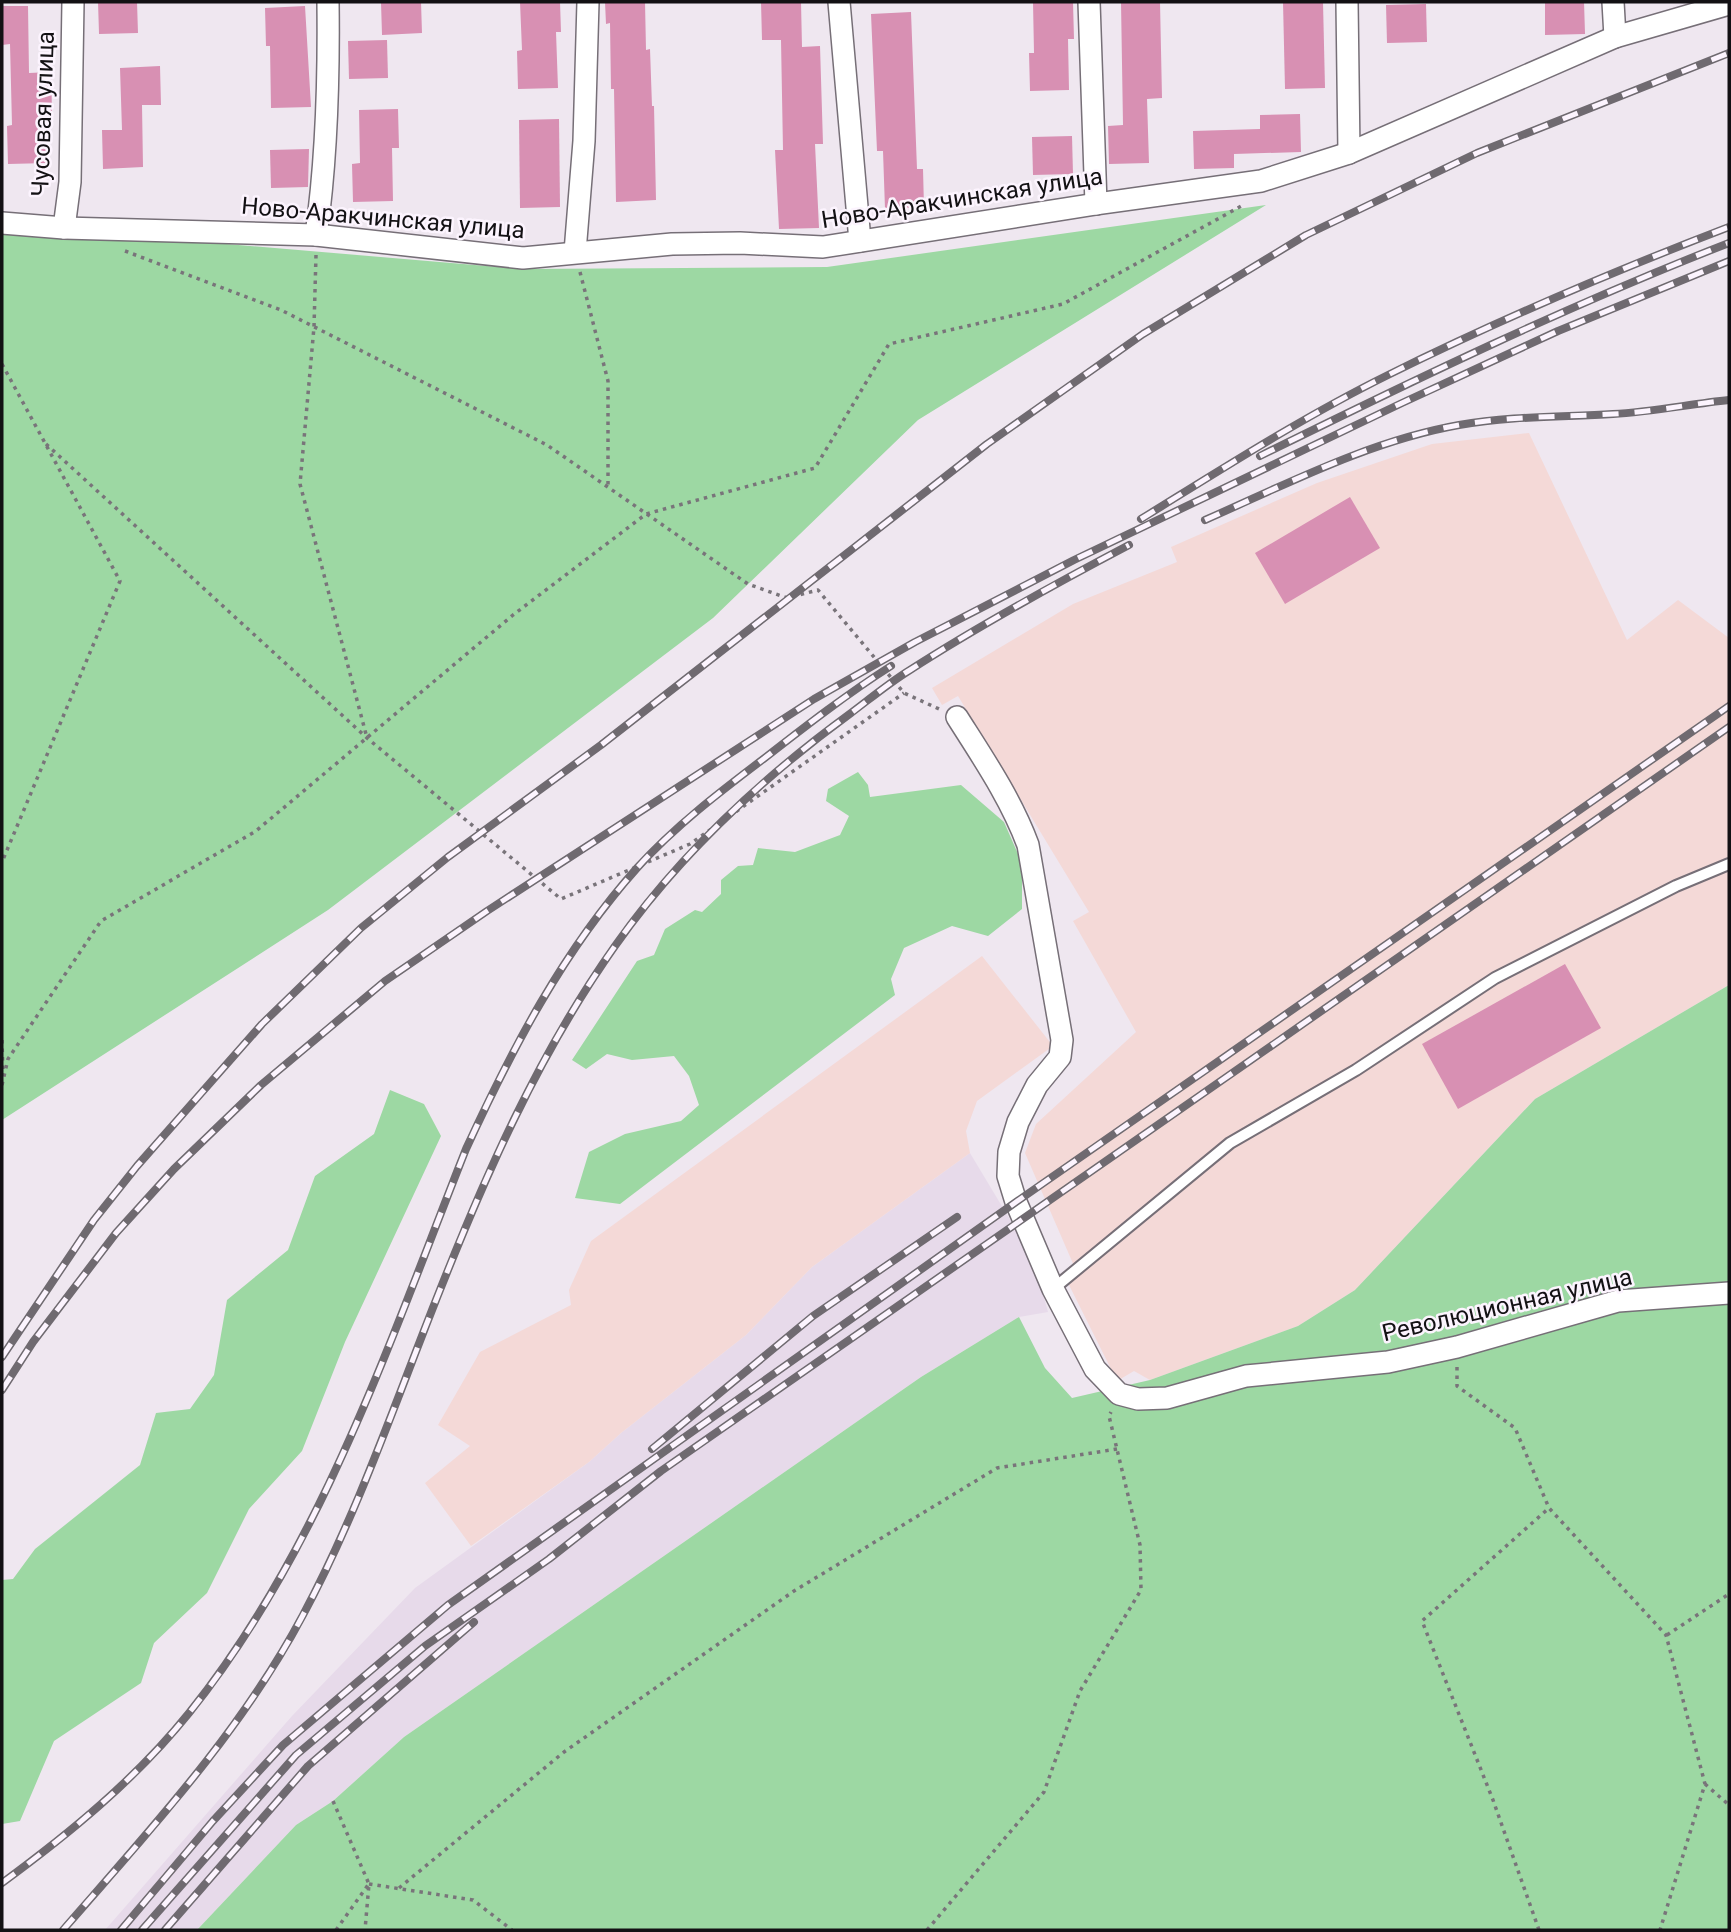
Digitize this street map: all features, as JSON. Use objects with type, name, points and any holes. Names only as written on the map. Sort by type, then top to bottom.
[{"type":"street","name":"Чусовая улица","points":[[64,228],[70,183],[73,2]]},
{"type":"street","points":[[316,235],[324,178],[328,2]]},
{"type":"street","points":[[575,252],[584,141],[588,2]]},
{"type":"street","points":[[839,2],[860,241]]},
{"type":"street","points":[[1089,2],[1096,204]]},
{"type":"street","points":[[1347,2],[1349,153]]},
{"type":"street","points":[[1613,2],[1615,37]]},
{"type":"street","name":"Ново-Аракчинская улица","points":[[2,223],[64,228],[316,235],[523,258],[672,244],[740,243],[823,247],[1261,181],[1349,153],[1615,37],[1729,4]]},
{"type":"street","points":[[957,717],[1020,823],[1028,845],[1062,1040],[1060,1057],[1037,1085],[1018,1122],[1009,1152],[1008,1176],[1016,1202],[1053,1289],[1095,1369],[1119,1394]]},
{"type":"street","name":"Революционная улица","points":[[1119,1394],[1138,1399],[1167,1398],[1246,1376],[1388,1362],[1457,1347],[1618,1301],[1729,1293]]},
{"type":"lane","points":[[1053,1289],[1230,1143],[1356,1070],[1495,978],[1676,886],[1729,864]]},
{"type":"path","points":[[2,1082],[8,1059],[101,921],[256,831],[513,615],[646,514],[815,468],[889,344],[1063,304],[1253,200]]},
{"type":"path","points":[[316,235],[314,327],[300,484],[367,738]]},
{"type":"path","points":[[115,247],[281,310],[547,444],[748,584],[787,598],[818,590],[904,693],[957,717]]},
{"type":"path","points":[[575,252],[608,381],[608,487]]},
{"type":"path","points":[[2,363],[120,581],[2,862]]},
{"type":"path","points":[[46,444],[367,738],[561,899],[690,844],[904,693]]},
{"type":"path","points":[[2,1040],[2,1082]]},
{"type":"path","points":[[1457,1347],[1457,1386],[1515,1428],[1549,1508],[1666,1635],[1705,1784],[1660,1930]]},
{"type":"path","points":[[927,1930],[1044,1792],[1080,1691],[1140,1590],[1140,1545],[1109,1416],[1119,1394]]},
{"type":"path","points":[[399,1888],[564,1752],[794,1591],[997,1468],[1117,1449]]},
{"type":"path","points":[[1539,1930],[1493,1800],[1422,1621],[1549,1508]]},
{"type":"path","points":[[1666,1635],[1729,1594]]},
{"type":"path","points":[[1705,1784],[1729,1805]]},
{"type":"path","points":[[333,1801],[369,1884],[365,1930]]},
{"type":"path","points":[[369,1884],[473,1900],[512,1930]]},
{"type":"path","points":[[336,1930],[369,1884]]},
{"type":"shaded area","points":[[1529,433],[1627,640],[1678,600],[1729,638],[1729,985],[1535,1099],[1355,1290],[1298,1326],[1150,1380],[1134,1371],[1117,1381],[1068,1283],[1078,1275],[1025,1153],[1036,1124],[1136,1032],[1073,921],[1089,912],[958,696],[942,705],[932,688],[1073,604],[1177,562],[1171,547],[1317,483],[1432,444]]},
{"type":"shaded area","points":[[982,956],[1053,1046],[977,1101],[966,1131],[970,1153],[812,1267],[746,1335],[621,1433],[589,1462],[471,1546],[425,1483],[470,1446],[438,1425],[480,1352],[571,1305],[569,1290],[591,1241]]},
{"type":"shaded area","points":[[970,1153],[1021,1238],[1039,1280],[1048,1312],[1019,1317],[921,1377],[404,1737],[333,1801],[296,1825],[197,1930],[105,1930],[292,1716],[415,1588],[589,1462],[621,1433],[746,1335],[812,1267]]},
{"type":"green space","points":[[1266,205],[918,420],[713,618],[328,910],[2,1120],[2,225],[523,269],[827,267]]},
{"type":"green space","points":[[858,772],[868,785],[870,797],[961,785],[1004,822],[1022,863],[1022,909],[988,936],[952,926],[904,948],[891,979],[895,995],[620,1204],[575,1198],[589,1152],[625,1134],[681,1121],[699,1105],[689,1076],[674,1056],[632,1060],[607,1054],[586,1069],[572,1060],[637,961],[654,955],[665,929],[695,910],[702,912],[721,894],[721,880],[738,866],[753,865],[758,848],[795,852],[840,835],[849,816],[826,801],[828,789]]},
{"type":"green space","points":[[1729,985],[1729,1930],[197,1930],[296,1825],[333,1801],[404,1737],[921,1377],[1019,1317],[1045,1368],[1072,1398],[1150,1380],[1298,1326],[1355,1290],[1535,1099]]},
{"type":"green space","points":[[390,1090],[424,1104],[441,1136],[345,1342],[302,1451],[249,1509],[207,1593],[154,1643],[141,1683],[54,1741],[20,1821],[2,1824],[2,1580],[13,1579],[35,1549],[140,1465],[156,1413],[190,1409],[214,1375],[227,1300],[288,1250],[315,1176],[374,1134]]},
{"type":"building","points":[[98,2],[137,2],[138,33],[99,34]]},
{"type":"building","points":[[381,2],[421,2],[422,33],[382,35]]},
{"type":"building","points":[[520,2],[560,2],[561,32],[556,32],[558,88],[518,89],[517,51],[522,50]]},
{"type":"building","points":[[605,2],[645,2],[646,50],[650,49],[654,106],[656,200],[616,202],[614,89],[611,89],[610,23],[606,24]]},
{"type":"building","points":[[761,2],[801,2],[802,47],[820,46],[823,144],[815,144],[819,228],[779,229],[775,150],[783,150],[781,40],[762,40]]},
{"type":"building","points":[[1033,2],[1073,2],[1074,39],[1068,39],[1069,90],[1030,91],[1029,53],[1034,53]]},
{"type":"building","points":[[1121,2],[1160,2],[1162,98],[1147,99],[1149,163],[1109,164],[1108,126],[1123,125]]},
{"type":"building","points":[[1283,2],[1323,2],[1325,88],[1285,89]]},
{"type":"building","points":[[1545,2],[1584,2],[1585,34],[1545,35]]},
{"type":"building","points":[[1426,4],[1427,42],[1387,43],[1386,5]]},
{"type":"building","points":[[2,6],[28,6],[29,73],[51,72],[52,111],[47,111],[48,163],[8,164],[7,126],[12,125],[10,44],[2,45]]},
{"type":"building","points":[[305,6],[311,107],[271,108],[270,46],[266,46],[265,8]]},
{"type":"building","points":[[911,12],[917,169],[923,169],[924,207],[885,209],[883,151],[877,151],[871,14]]},
{"type":"building","points":[[387,40],[388,78],[349,79],[348,41]]},
{"type":"building","points":[[160,66],[161,105],[142,105],[143,167],[103,169],[102,130],[122,130],[120,68]]},
{"type":"building","points":[[398,109],[399,148],[392,148],[393,201],[353,202],[352,164],[360,163],[359,110]]},
{"type":"building","points":[[1300,114],[1301,152],[1234,154],[1234,168],[1194,169],[1193,131],[1260,129],[1260,115]]},
{"type":"building","points":[[559,119],[560,207],[520,208],[519,120]]},
{"type":"building","points":[[1072,136],[1073,174],[1033,175],[1032,137]]},
{"type":"building","points":[[309,149],[308,187],[271,188],[270,150]]},
{"type":"building","points":[[1350,497],[1380,548],[1285,604],[1255,553]]},
{"type":"building","points":[[1565,964],[1601,1028],[1458,1109],[1422,1044]]},
{"type":"railway","points":[[2,1357],[94,1220],[137,1166],[262,1024],[361,928],[448,857],[601,745],[987,444],[1143,334],[1306,235],[1477,153],[1729,53]]},
{"type":"railway","points":[[1141,519],[1294,426],[1388,375],[1557,297],[1729,227]]},
{"type":"railway","points":[[1260,456],[1551,318],[1729,243]]},
{"type":"railway","points":[[2,1390],[33,1342],[116,1233],[174,1169],[261,1085],[385,981],[487,911],[814,699],[915,642],[1074,560],[1402,403],[1558,331],[1729,261]]},
{"type":"railway","points":[[1205,520],[1329,465],[1426,432],[1497,420],[1628,413],[1729,400]]},
{"type":"railway","points":[[63,1930],[160,1818],[222,1740],[251,1700],[303,1615],[358,1499],[455,1254],[515,1117],[587,987],[640,913],[694,849],[754,791],[880,691],[991,621],[1129,545]]},
{"type":"railway","points":[[2,1883],[52,1845],[124,1783],[169,1737],[236,1650],[277,1583],[348,1442],[466,1149],[484,1112],[541,1002],[610,900],[652,853],[715,796],[891,666]]},
{"type":"railway","points":[[121,1930],[213,1821],[283,1745],[448,1605],[1016,1202],[1729,706]]},
{"type":"railway","points":[[142,1930],[296,1755],[425,1646],[549,1559],[661,1471],[1729,727]]},
{"type":"railway","points":[[652,1449],[813,1316],[957,1217]]},
{"type":"railway","points":[[165,1930],[308,1766],[474,1622]]}]
